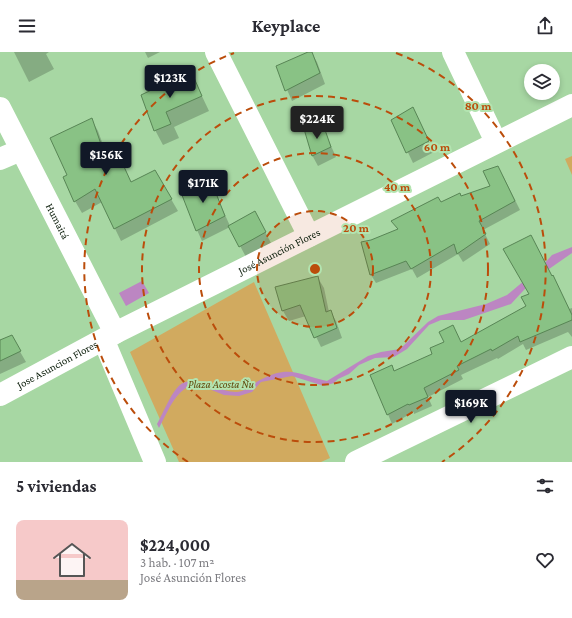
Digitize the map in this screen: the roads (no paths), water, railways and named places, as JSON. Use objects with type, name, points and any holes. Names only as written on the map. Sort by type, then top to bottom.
[{"type":"street","points":[[216,52],[309,236]]},
{"type":"street","points":[[453,52],[496,142]]},
{"type":"street","name":"José Asunción Flores","points":[[110,337],[572,105]]},
{"type":"street","name":"Humaitá","points":[[0,108],[110,337],[154,462]]},
{"type":"street","points":[[0,159],[20,150]]},
{"type":"street","name":"Jose Asuncion Flores","points":[[0,395],[110,337]]},
{"type":"street","points":[[368,459],[572,357]]},
{"type":"park label","name":"Plaza Acosta Ñu","points":[[221,384]]}]
